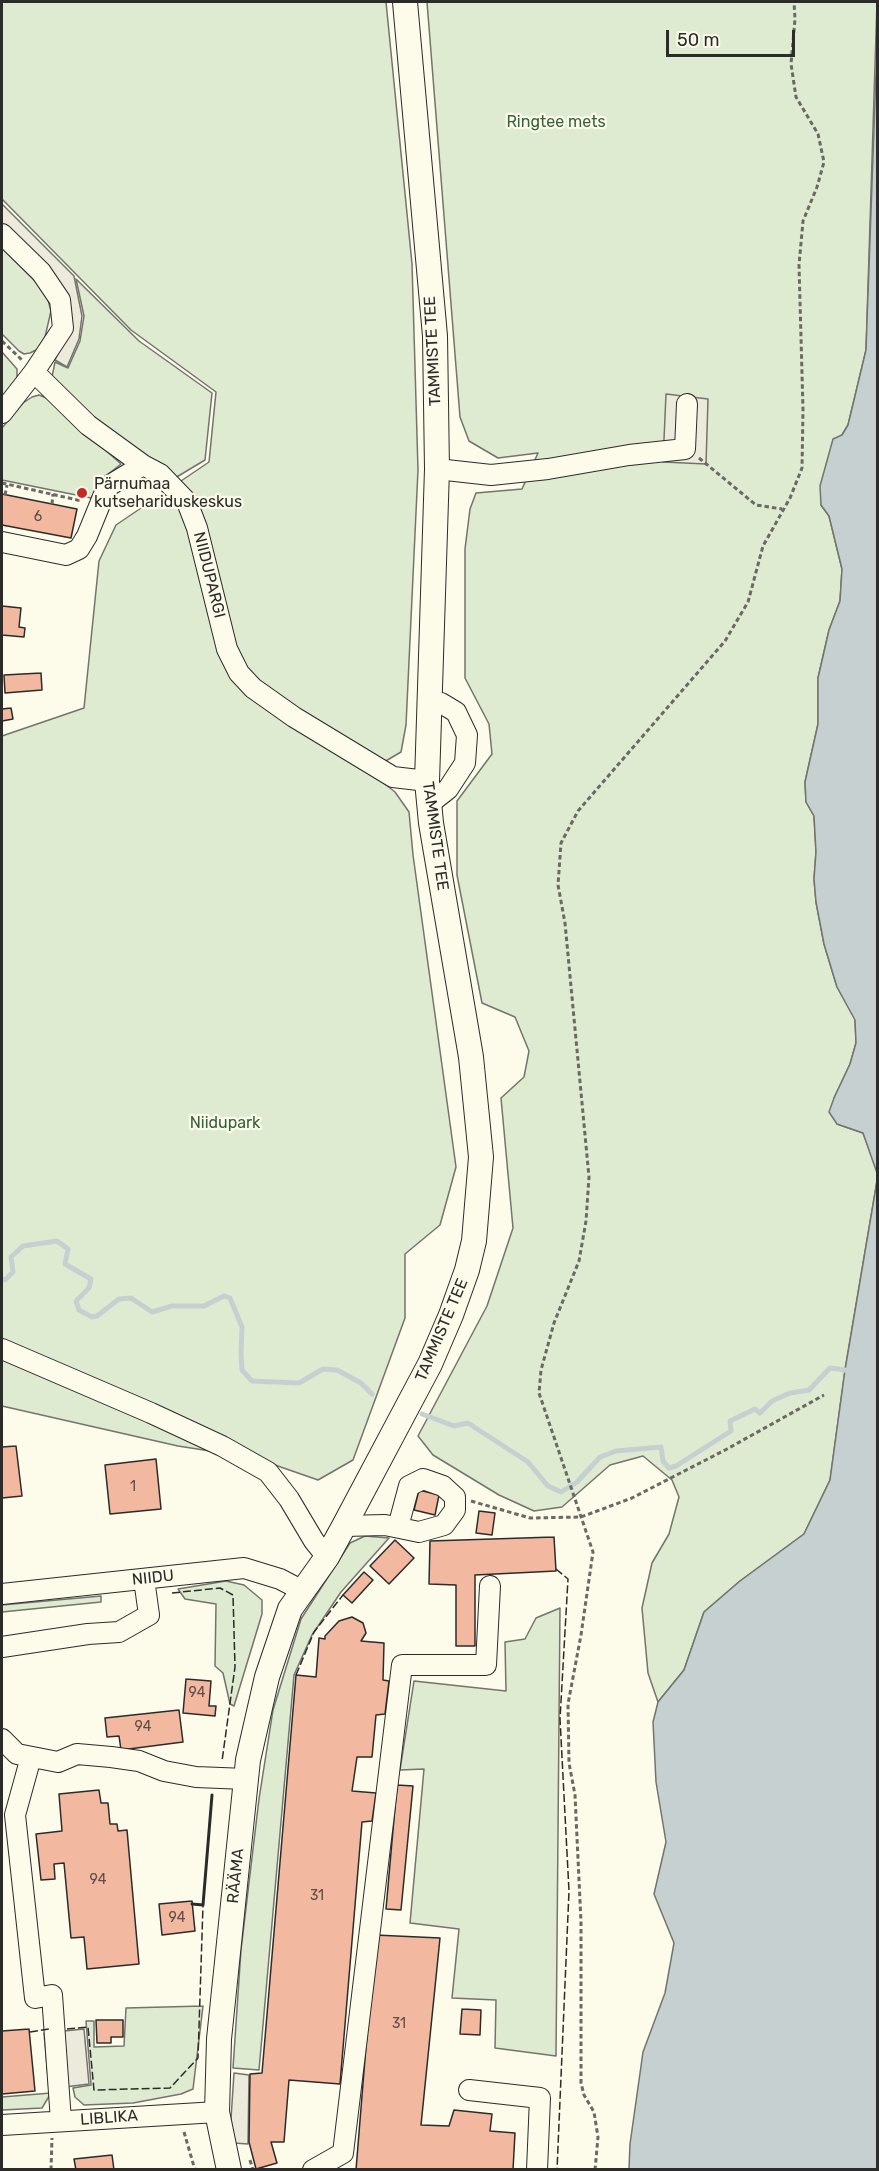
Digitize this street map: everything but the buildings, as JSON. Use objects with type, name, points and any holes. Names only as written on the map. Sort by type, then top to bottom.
[{"type":"main road","name":"TAMMISTE TEE","points":[[302,1590],[327,1557],[344,1526],[430,1364],[455,1304],[474,1241],[482,1157],[471,1057],[428,793],[437,469],[435,336],[405,2]]},
{"type":"main road","name":"RÄÄMA","points":[[238,2163],[217,2112],[219,2039],[248,1760],[267,1677],[290,1609],[302,1590]]},
{"type":"street","points":[[2,234],[41,272],[60,300],[63,328],[34,372],[2,413]]},
{"type":"street","name":"NIIDUPARGI","points":[[34,372],[88,425],[143,465],[160,474],[187,502],[197,528],[227,649],[239,673],[253,688],[271,702],[393,777],[428,793]]},
{"type":"street","points":[[437,469],[491,475],[548,470],[629,455],[685,449],[687,404]]},
{"type":"street","points":[[2,542],[66,555],[80,549],[107,487],[143,465]]},
{"type":"street","points":[[428,793],[448,789],[465,764],[467,735],[456,712],[441,704],[429,705]]},
{"type":"street","points":[[2,1349],[171,1422],[222,1446],[268,1472],[289,1499],[314,1541],[327,1557]]},
{"type":"street","points":[[344,1526],[398,1527],[419,1532],[444,1525],[455,1510],[455,1497],[443,1486],[423,1479],[410,1486],[398,1527]]},
{"type":"street","name":"NIIDU","points":[[2,1594],[243,1568],[280,1579],[302,1590]]},
{"type":"street","points":[[2,1647],[88,1634],[119,1632],[149,1615],[144,1579]]},
{"type":"street","points":[[313,2169],[343,2153],[402,1665],[486,1665],[490,1586]]},
{"type":"street","points":[[2,1739],[16,1754],[58,1762],[77,1754],[111,1757],[139,1761],[164,1771],[196,1777],[246,1779]]},
{"type":"street","points":[[31,1757],[15,1815],[35,1998],[52,1995],[58,2121]]},
{"type":"street","points":[[469,2090],[540,2098],[537,2169]]},
{"type":"street","name":"LIBLIKA","points":[[2,2125],[217,2112]]},
{"type":"path","points":[[595,2169],[598,2137],[594,2112],[584,2095],[581,2083],[581,1922],[575,1795],[569,1763],[568,1704],[593,1552],[539,1393],[541,1370],[554,1323],[579,1261],[586,1221],[589,1177],[566,934],[558,885],[561,843],[578,811],[725,641],[748,602],[763,546],[790,498],[802,468],[803,410],[799,265],[803,221],[824,162],[818,134],[796,97],[791,64],[795,19],[794,2]]},
{"type":"path","points":[[2,340],[34,372]]},
{"type":"path","points":[[685,449],[756,506],[782,509]]},
{"type":"path","points":[[2,483],[100,504]]},
{"type":"path","points":[[5,495],[7,485]]},
{"type":"path","points":[[52,504],[53,494]]},
{"type":"path","points":[[455,1497],[530,1518],[581,1517],[632,1498],[824,1395]]},
{"type":"path","points":[[178,2113],[195,2169]]},
{"type":"path","points":[[51,2169],[51,2149],[58,2121]]},
{"type":"path","points":[[238,2163],[253,2169]]},
{"type":"green space","name":"Niidupark","points":[[2,2],[386,2],[412,264],[418,470],[406,725],[401,752],[384,762],[375,776],[395,792],[409,812],[456,1167],[440,1225],[405,1254],[405,1318],[353,1460],[318,1480],[255,1458],[178,1446],[2,1406],[2,736],[84,708],[99,561],[116,525],[209,462],[216,392],[131,330],[2,199]]},
{"type":"green space","name":"Ringtee mets","points":[[427,2],[877,2],[866,350],[848,425],[842,435],[821,505],[829,516],[842,569],[840,601],[829,630],[818,678],[818,724],[805,782],[806,802],[814,816],[816,852],[814,879],[824,944],[837,987],[855,1019],[856,1043],[850,1064],[834,1098],[837,1124],[863,1133],[878,1173],[877,1181],[845,1370],[830,1480],[804,1534],[740,1581],[704,1612],[684,1670],[658,1702],[648,1673],[642,1608],[652,1563],[669,1534],[679,1497],[672,1480],[643,1456],[610,1465],[562,1507],[534,1511],[499,1495],[433,1455],[418,1436],[487,1306],[513,1228],[501,1098],[524,1077],[529,1051],[515,1017],[482,1003],[457,875],[457,801],[492,754],[489,724],[465,678],[465,549],[470,509],[476,493],[522,489],[538,453],[498,458],[469,441],[460,417]]},
{"type":"green space","points":[[2,248],[43,289],[51,311],[45,337],[38,349],[30,353],[24,354],[19,351],[2,334]]},
{"type":"green space","points":[[76,279],[139,341],[212,393],[205,460],[175,478],[98,422],[52,377],[55,362],[68,368],[80,341],[84,316]]},
{"type":"green space","points":[[2,352],[17,369],[17,379],[2,399]]},
{"type":"green space","points":[[39,395],[49,399],[121,464],[107,475],[91,498],[2,480],[2,428],[23,403]]},
{"type":"green space","points":[[365,1536],[389,1538],[341,1592],[312,1635],[294,1675],[259,2070],[233,2068],[241,1950],[259,1799],[273,1710],[301,1619],[350,1543]]},
{"type":"green space","points":[[226,1581],[244,1585],[262,1600],[262,1614],[234,1706],[230,1704],[223,1673],[215,1666],[216,1604],[185,1599],[178,1589]]},
{"type":"green space","points":[[101,1596],[101,1602],[2,1612],[2,1605]]},
{"type":"green space","points":[[560,1608],[556,2056],[495,2048],[496,2000],[452,1998],[459,1929],[410,1923],[424,1769],[400,1770],[414,1681],[506,1691],[505,1642],[525,1639],[536,1618]]},
{"type":"green space","points":[[203,2006],[193,2089],[181,2094],[133,2103],[84,2105],[75,2097],[73,2088],[91,2085],[86,2021],[94,2021],[94,2047],[124,2046],[126,2008]]},
{"type":"green space","points":[[51,2093],[42,2108],[2,2110],[2,2097]]},
{"type":"shaded area","points":[[877,45],[877,1173],[863,1133],[837,1124],[829,1112],[850,1064],[856,1043],[855,1020],[837,987],[824,944],[814,879],[816,852],[814,816],[806,802],[805,782],[818,724],[818,678],[829,630],[840,601],[842,569],[829,516],[821,505],[820,486],[833,439],[842,435],[848,425],[866,350]]},
{"type":"shaded area","points":[[2,204],[74,276],[82,316],[79,339],[67,367],[55,360],[68,331],[46,268],[2,224]]},
{"type":"shaded area","points":[[666,394],[708,399],[706,464],[663,462]]},
{"type":"shaded area","points":[[877,1181],[877,2169],[629,2169],[630,2144],[643,2052],[665,1993],[674,1943],[654,1894],[666,1842],[656,1782],[653,1722],[658,1702],[684,1670],[704,1612],[740,1581],[804,1534],[830,1480],[845,1370]]},
{"type":"shaded area","points":[[84,2029],[89,2084],[49,2089],[44,2033]]},
{"type":"shaded area","points":[[234,2073],[249,2075],[248,2144],[234,2143],[231,2119]]},
{"type":"waterway","points":[[2,1279],[5,1280],[13,1272],[11,1257],[23,1246],[57,1241],[68,1249],[65,1264],[91,1279],[89,1288],[76,1301],[79,1310],[92,1317],[97,1316],[119,1299],[131,1298],[152,1312],[172,1306],[204,1306],[224,1296],[230,1298],[242,1327],[242,1370],[252,1381],[299,1383],[323,1369],[337,1370],[361,1383],[372,1394]]},
{"type":"waterway","points":[[422,1414],[454,1426],[468,1423],[528,1462],[548,1486],[561,1492],[577,1482],[600,1457],[616,1451],[661,1447],[663,1461],[669,1468],[676,1466],[731,1431],[730,1421],[755,1409],[760,1413],[772,1401],[790,1393],[809,1390],[830,1368],[852,1371]]},
{"type":"fence","points":[[556,1569],[568,1579],[560,1719],[569,1891],[557,2170]]},
{"type":"fence","points":[[172,1593],[220,1588],[233,1595],[235,1667],[222,1761]]},
{"type":"fence","points":[[296,1675],[314,1632],[343,1595]]},
{"type":"fence","points":[[67,2029],[88,2027],[94,2090],[170,2088],[198,2058],[203,1905]]},
{"type":"fence","points":[[30,2032],[49,2029]]},
{"type":"wall","points":[[192,1904],[203,1905],[212,1795]]},
{"type":"place","name":"Pärnumaa kutsehariduskeskus","points":[[82,493]]}]
